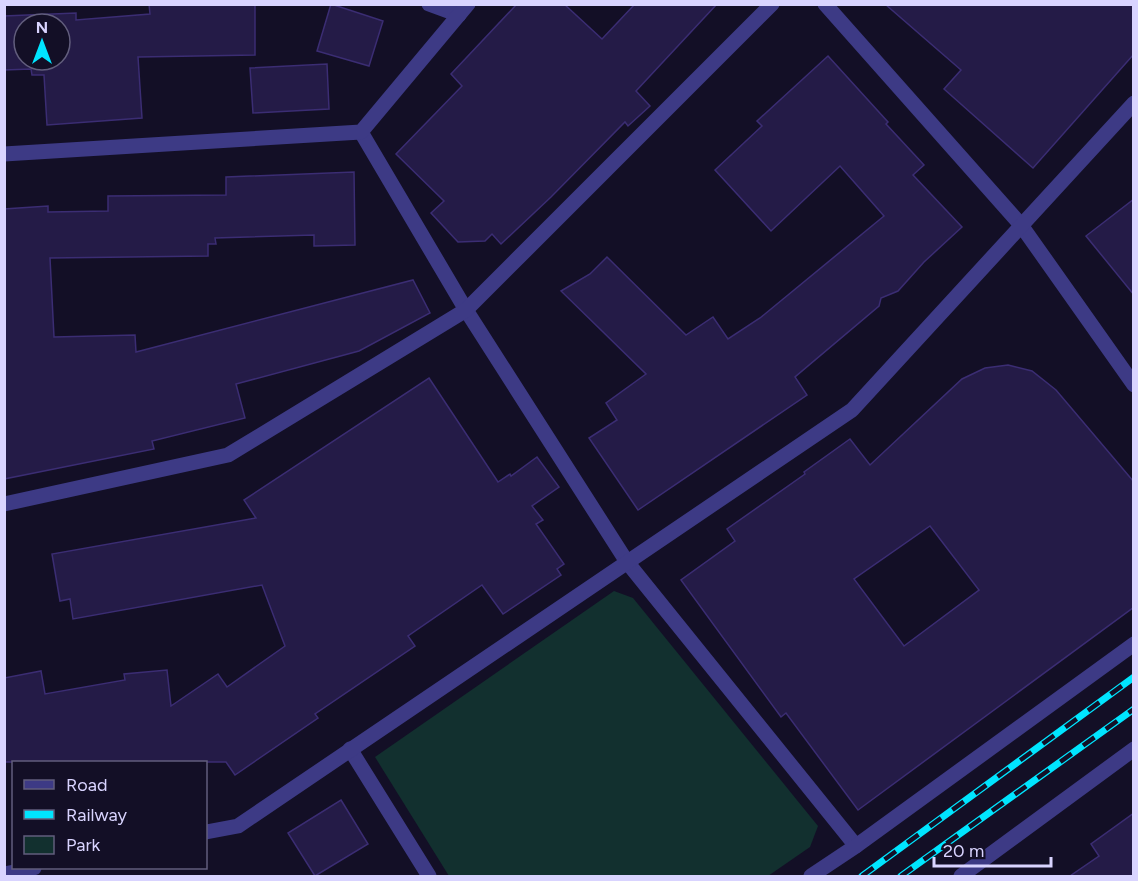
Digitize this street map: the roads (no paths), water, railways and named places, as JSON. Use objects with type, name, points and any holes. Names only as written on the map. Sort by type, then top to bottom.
[{"type":"street","points":[[429,4],[464,10]]},
{"type":"street","points":[[4,504],[228,455],[466,310],[772,4]]},
{"type":"street","points":[[825,4],[1021,225],[1134,385]]},
{"type":"street","points":[[4,154],[361,132],[464,10]]},
{"type":"street","points":[[207,832],[238,826],[852,410],[1134,103]]},
{"type":"street","points":[[361,132],[466,310],[627,562],[856,846]]},
{"type":"street","points":[[811,876],[1134,645]]},
{"type":"street","points":[[350,749],[429,876]]},
{"type":"street","points":[[961,876],[1134,749]]},
{"type":"street","points":[[4,874],[25,869]]},
{"type":"railway","points":[[862,876],[1134,677]]},
{"type":"railway","points":[[901,876],[1134,709]]}]
